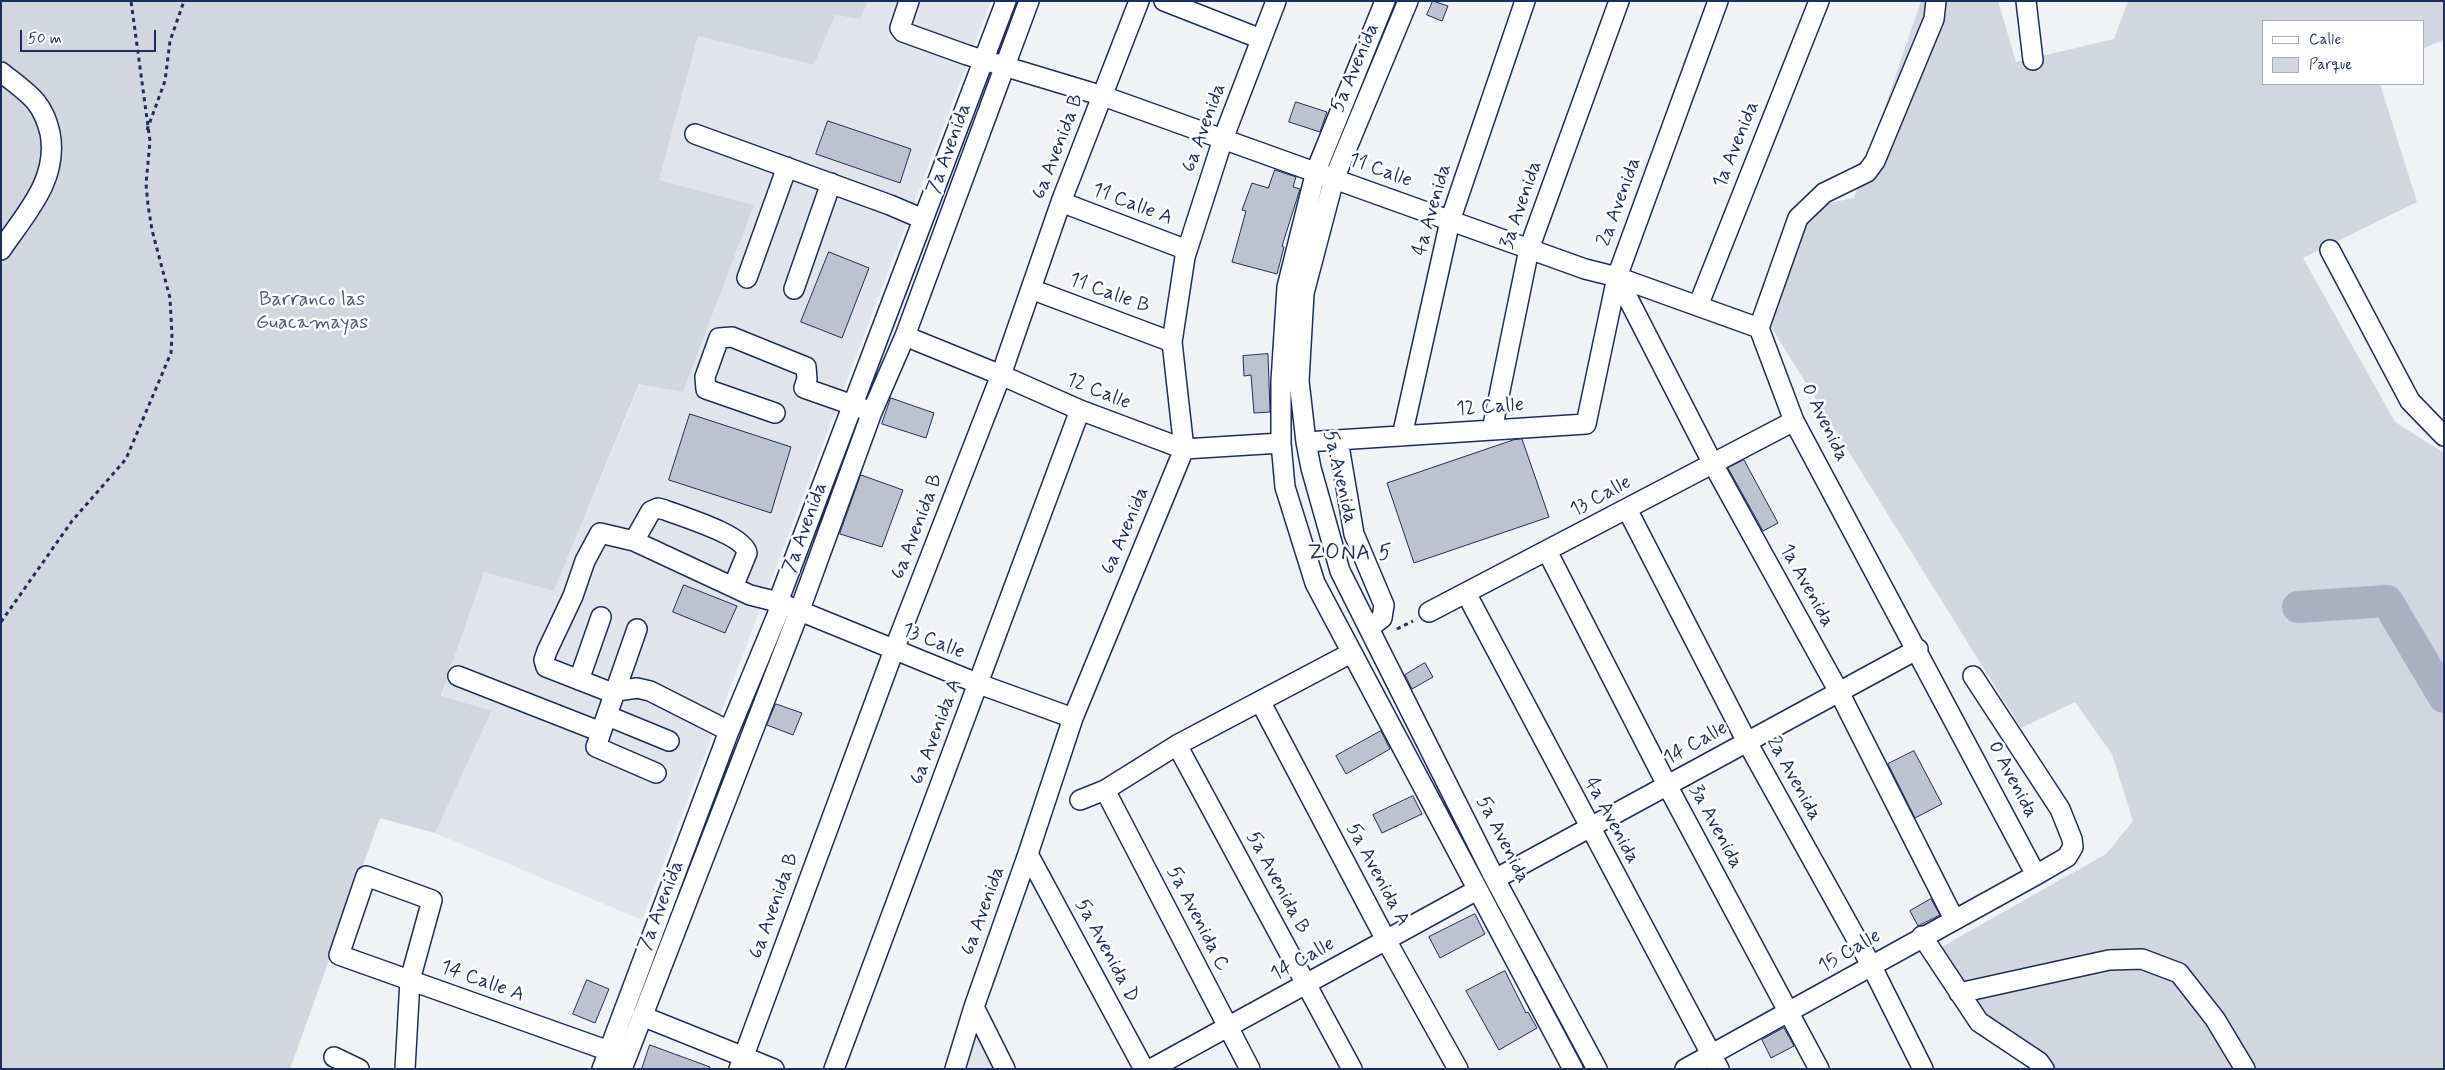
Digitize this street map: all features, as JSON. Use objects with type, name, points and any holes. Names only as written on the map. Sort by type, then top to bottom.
[{"type":"street","name":"11 Calle","points":[[908,1],[900,23],[900,28],[903,32],[1103,96],[1585,269],[1616,277],[1759,328]]},
{"type":"street","name":"7a Avenida","points":[[602,1069],[730,731],[778,613],[778,602],[1006,1]]},
{"type":"street","name":"7a Avenida","points":[[622,1069],[799,612],[872,412],[905,336],[1029,1]]},
{"type":"street","name":"6a Avenida B","points":[[742,1063],[894,650],[1002,374],[1061,202],[1139,1]]},
{"type":"street","points":[[1164,1],[1261,40]]},
{"type":"street","name":"6a Avenida","points":[[955,1069],[974,1006],[1028,854],[1073,718],[1184,449],[1172,342],[1187,250],[1223,139],[1276,1]]},
{"type":"street","name":"5a Avenida","points":[[1385,1],[1316,173],[1287,287],[1281,381],[1285,486],[1315,583],[1572,1069]]},
{"type":"street","name":"5a Avenida","points":[[1408,1],[1334,179],[1304,293],[1299,381],[1306,442],[1311,468],[1340,571],[1495,879],[1597,1069]]},
{"type":"street","name":"4a Avenida","points":[[1402,436],[1450,220],[1525,1]]},
{"type":"street","name":"3a Avenida","points":[[1492,430],[1529,249],[1619,1]]},
{"type":"street","name":"2a Avenida","points":[[1586,424],[1616,277],[1718,1]]},
{"type":"street","name":"1a Avenida","points":[[1698,306],[1819,1]]},
{"type":"street","points":[[1759,328],[1798,218],[1824,193],[1867,172],[1875,161],[1934,19],[1936,1]]},
{"type":"street","points":[[2026,1],[2033,60]]},
{"type":"street","points":[[1,72],[36,101],[46,117],[51,140],[52,166],[42,189],[1,250]]},
{"type":"street","points":[[695,134],[831,183],[923,219]]},
{"type":"street","points":[[747,278],[787,167]]},
{"type":"street","points":[[794,289],[831,183]]},
{"type":"street","name":"11 Calle A","points":[[1061,202],[1187,250]]},
{"type":"street","points":[[2330,250],[2410,401],[2444,436]]},
{"type":"street","name":"1a Avenida","points":[[1616,277],[1713,464],[1839,692],[1954,918]]},
{"type":"street","name":"11 Calle B","points":[[1031,289],[1172,342]]},
{"type":"street","name":"0 Avenida","points":[[1759,328],[1794,421],[1918,649],[2036,875]]},
{"type":"street","name":"12 Calle","points":[[905,336],[1002,374],[1080,410],[1184,449],[1282,443]]},
{"type":"street","points":[[775,413],[706,389],[705,377],[719,338],[732,337],[806,367],[807,379],[804,388],[872,412]]},
{"type":"street","name":"6a Avenida A","points":[[834,1069],[1080,410]]},
{"type":"street","name":"13 Calle","points":[[1429,612],[1794,421]]},
{"type":"street","name":"12 Calle","points":[[1306,442],[1586,424]]},
{"type":"street","points":[[1338,440],[1354,534],[1384,605],[1385,613],[1382,618],[1369,628]]},
{"type":"street","points":[[634,540],[651,511],[658,508],[740,541],[746,547],[747,553],[733,587]]},
{"type":"street","name":"2a Avenida","points":[[1627,508],[1747,742],[1871,965],[1923,1069]]},
{"type":"street","name":"13 Calle","points":[[579,680],[546,667],[544,660],[573,596],[585,561],[600,533],[634,540],[750,595],[778,602],[979,684],[1073,718]]},
{"type":"street","name":"3a Avenida","points":[[1547,550],[1667,785],[1819,1069]]},
{"type":"street","name":"4a Avenida","points":[[1466,593],[1589,828],[1715,1062]]},
{"type":"street","points":[[601,617],[579,680],[610,692],[637,688],[650,692],[730,731]]},
{"type":"street","points":[[637,629],[596,747],[656,773]]},
{"type":"street","name":"14 Calle","points":[[1495,879],[1918,649]]},
{"type":"street","points":[[1080,800],[1105,790],[1177,744],[1351,653]]},
{"type":"street","points":[[458,676],[605,724],[669,741]]},
{"type":"street","name":"15 Calle","points":[[1685,1069],[1715,1062],[1789,1013],[1871,965],[2067,857],[2073,847],[2072,838],[2060,809],[1973,676]]},
{"type":"street","name":"5a Avenida A","points":[[1260,701],[1386,940],[1458,1069]]},
{"type":"street","name":"5a Avenida B","points":[[1177,744],[1352,1069]]},
{"type":"street","name":"5a Avenida C","points":[[1105,790],[1250,1069]]},
{"type":"street","name":"5a Avenida D","points":[[1028,854],[1144,1069]]},
{"type":"street","name":"14 Calle A","points":[[410,980],[432,900],[366,876],[339,955],[609,1051]]},
{"type":"street","name":"14 Calle","points":[[1151,1069],[1477,890]]},
{"type":"street","points":[[1922,936],[1978,1022],[2039,1062],[2044,1069]]},
{"type":"street","points":[[1960,993],[2109,960],[2142,958],[2179,973],[2215,1019],[2245,1069]]},
{"type":"street","points":[[404,1069],[410,980]]},
{"type":"street","points":[[974,1006],[1005,1069]]},
{"type":"street","points":[[642,1016],[742,1063],[774,1069]]},
{"type":"street","points":[[334,1058],[359,1069]]},
{"type":"path","points":[[1,622],[72,521],[126,460],[171,353],[170,298],[152,230],[148,205],[146,184],[150,141],[131,1]]},
{"type":"path","points":[[147,130],[165,81],[170,41],[184,1]]},
{"type":"shaded area","points":[[868,1],[991,1],[642,920],[435,833],[492,712],[441,697],[484,572],[554,591],[640,384],[683,392],[754,205],[659,180],[698,36],[814,65],[835,15],[860,19]]},
{"type":"shaded area","points":[[976,1011],[1000,1069],[954,1069]]},
{"type":"green space","name":"Barranco las Guacamayas","points":[[1,1],[868,1],[860,19],[835,15],[814,65],[698,36],[659,180],[754,205],[683,392],[639,384],[554,591],[484,572],[441,696],[492,711],[435,833],[380,818],[290,1069],[1,1069]]},
{"type":"green space","points":[[1921,1],[1998,1],[2016,62],[2114,39],[2128,1],[2444,1],[2444,40],[2425,48],[2425,20],[2262,20],[2262,85],[2380,85],[2417,202],[2303,258],[2395,422],[2444,453],[2444,1069],[2051,1069],[1983,1013],[1938,949],[2106,854],[2133,821],[2112,754],[2075,702],[2021,728],[1761,311],[1803,208],[1854,198]]},
{"type":"building","points":[[1433,1],[1448,6],[1442,21],[1427,15]]},
{"type":"building","points":[[1296,102],[1327,112],[1320,132],[1289,122]]},
{"type":"building","points":[[828,121],[911,149],[900,183],[816,154]]},
{"type":"building","points":[[1275,170],[1296,177],[1293,187],[1300,189],[1282,246],[1284,247],[1277,274],[1232,262],[1246,211],[1242,210],[1252,183],[1268,188]]},
{"type":"building","points":[[829,252],[869,268],[842,338],[801,322]]},
{"type":"building","points":[[1268,354],[1270,412],[1254,413],[1251,375],[1244,376],[1243,356]]},
{"type":"building","points":[[891,398],[934,413],[926,438],[882,424]]},
{"type":"building","points":[[690,414],[791,447],[771,513],[669,480]]},
{"type":"building","points":[[1522,439],[1549,517],[1414,563],[1387,483],[1513,440]]},
{"type":"building","points":[[1744,460],[1778,523],[1763,531],[1728,468]]},
{"type":"building","points":[[861,475],[903,490],[882,547],[840,534]]},
{"type":"building","points":[[684,585],[737,606],[725,633],[673,612]]},
{"type":"building","points":[[1425,663],[1433,677],[1412,689],[1405,675]]},
{"type":"building","points":[[776,704],[802,713],[793,735],[767,725]]},
{"type":"building","points":[[1381,731],[1390,749],[1346,774],[1336,756]]},
{"type":"building","points":[[1914,751],[1942,804],[1915,818],[1888,764]]},
{"type":"building","points":[[1413,796],[1422,814],[1382,833],[1373,815]]},
{"type":"building","points":[[1931,899],[1940,915],[1918,926],[1910,911]]},
{"type":"building","points":[[1475,914],[1485,934],[1440,958],[1429,937]]},
{"type":"building","points":[[1505,971],[1526,1013],[1528,1012],[1537,1028],[1499,1050],[1466,991]]},
{"type":"building","points":[[587,980],[609,989],[595,1023],[573,1014]]},
{"type":"building","points":[[1784,1028],[1794,1046],[1771,1058],[1762,1040]]},
{"type":"building","points":[[650,1045],[710,1067],[709,1069],[642,1069]]},
{"type":"waterway","points":[[2298,607],[2387,601],[2444,697]]},
{"type":"district","name":"ZONA 5","points":[[1350,554]]}]
